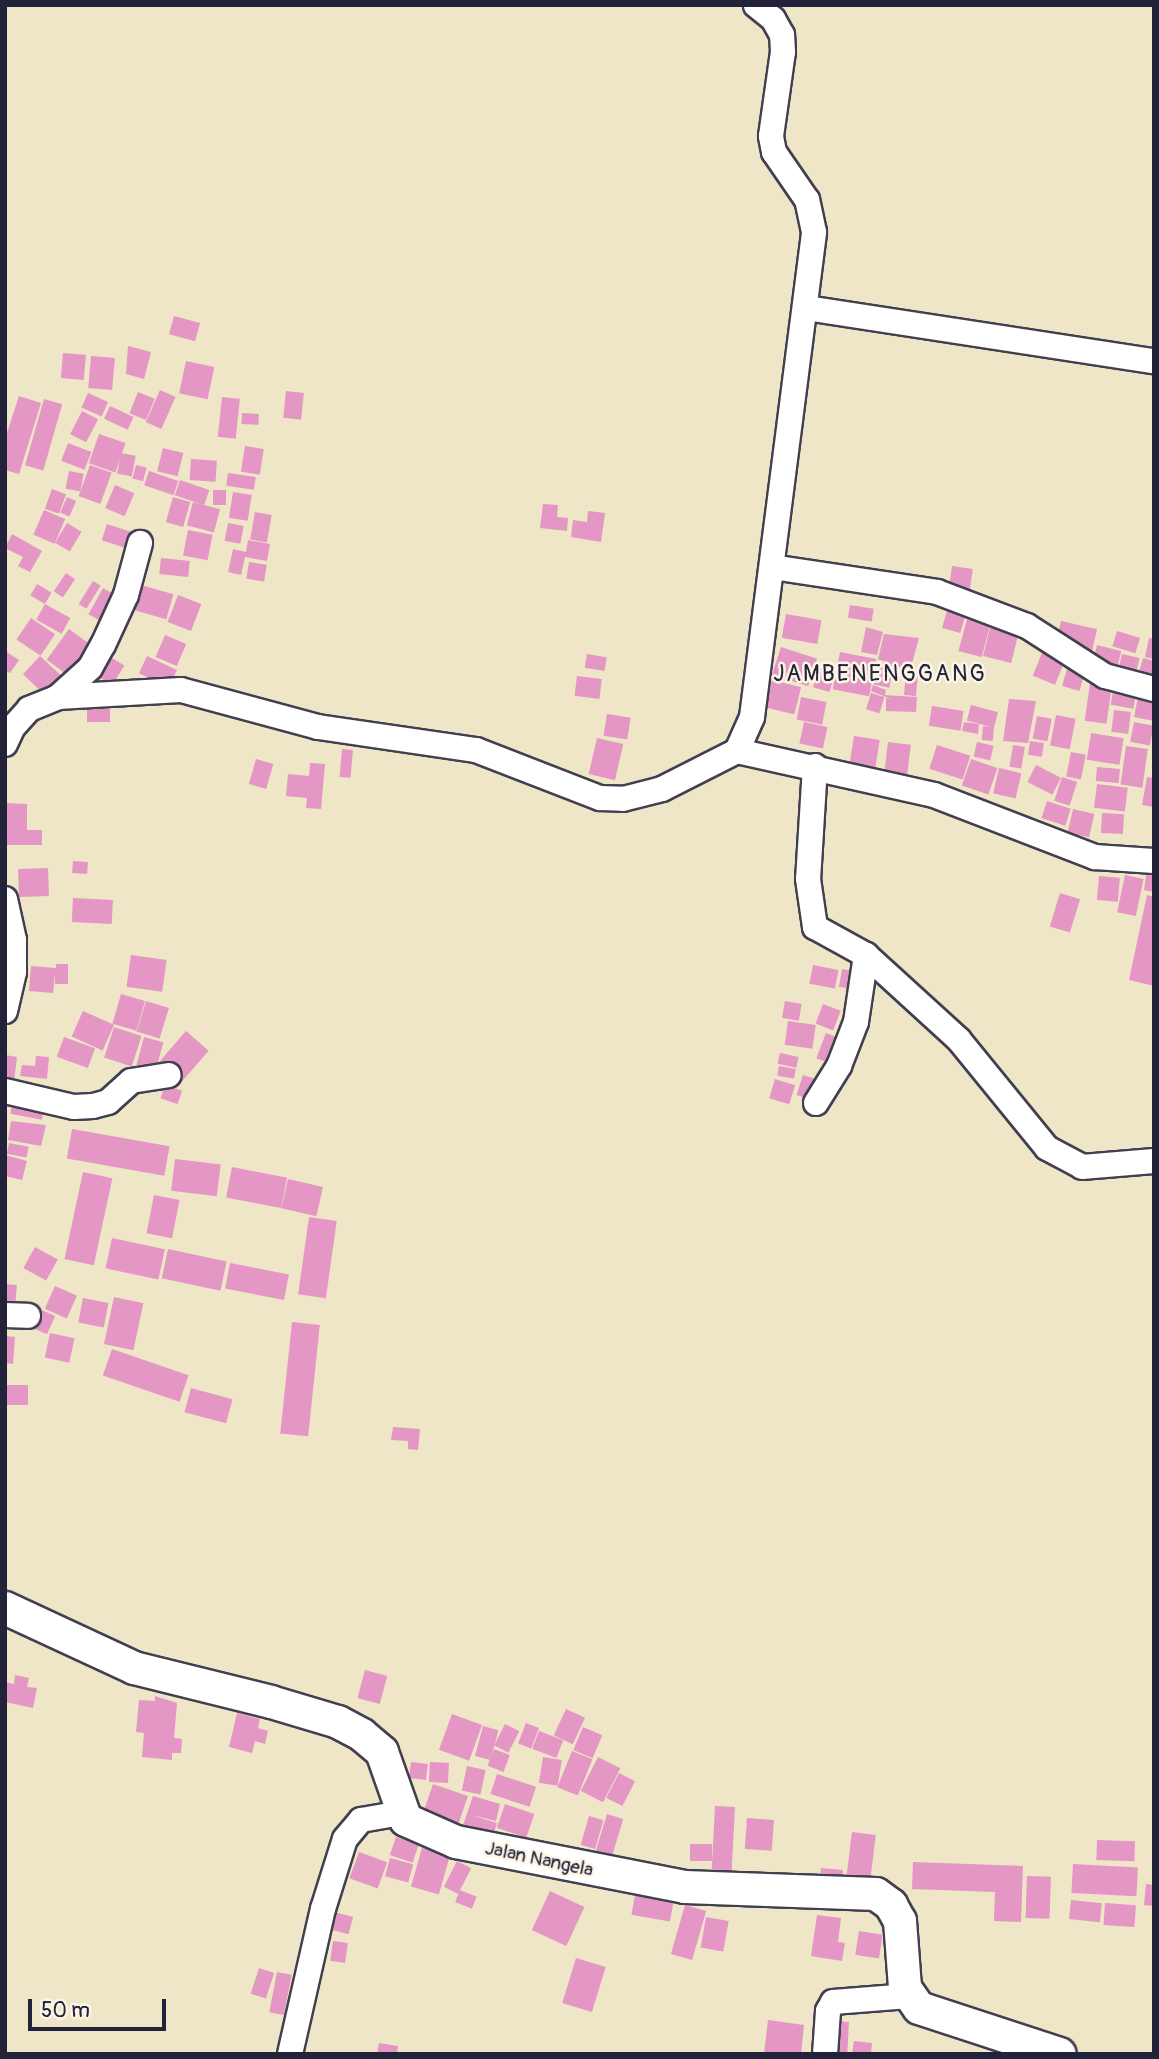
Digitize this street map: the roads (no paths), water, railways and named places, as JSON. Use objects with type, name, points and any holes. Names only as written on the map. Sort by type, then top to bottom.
[{"type":"main road","points":[[5,1608],[134,1668],[271,1702],[338,1722],[362,1735],[382,1752],[401,1813]]},
{"type":"main road","name":"Jalan Nangela","points":[[401,1813],[413,1825],[456,1842],[628,1879],[710,1889],[876,1895],[891,1905],[900,1921],[908,1996]]},
{"type":"main road","points":[[908,1996],[935,2016],[1027,2050],[1060,2054]]},
{"type":"street","points":[[737,751],[752,717],[806,309],[814,220],[807,200],[774,152],[771,136],[783,52],[782,35],[773,19],[757,5]]},
{"type":"street","points":[[806,309],[1154,361]]},
{"type":"street","points":[[5,744],[13,726],[29,709],[58,697],[90,668],[126,596],[140,543]]},
{"type":"street","points":[[772,567],[937,592],[1027,626],[1105,676],[1154,689]]},
{"type":"street","points":[[58,697],[197,692],[318,727],[476,750],[600,797],[632,797],[662,789],[737,751],[815,766],[934,795],[1095,857],[1154,861]]},
{"type":"street","points":[[815,766],[808,879],[811,921],[826,935],[866,955],[991,1074],[1047,1148],[1082,1167],[1154,1161]]},
{"type":"street","points":[[5,899],[14,951],[5,1012]]},
{"type":"street","points":[[816,1103],[839,1066],[856,1022],[866,955]]},
{"type":"street","points":[[5,1091],[74,1107],[93,1106],[118,1095],[131,1081],[169,1075]]},
{"type":"street","points":[[290,2054],[323,1909],[345,1839],[360,1820],[401,1813]]},
{"type":"street","points":[[825,2054],[828,2011],[833,2002],[908,1996]]},
{"type":"district","name":"JAMBENENGGANG","points":[[880,674]]}]
